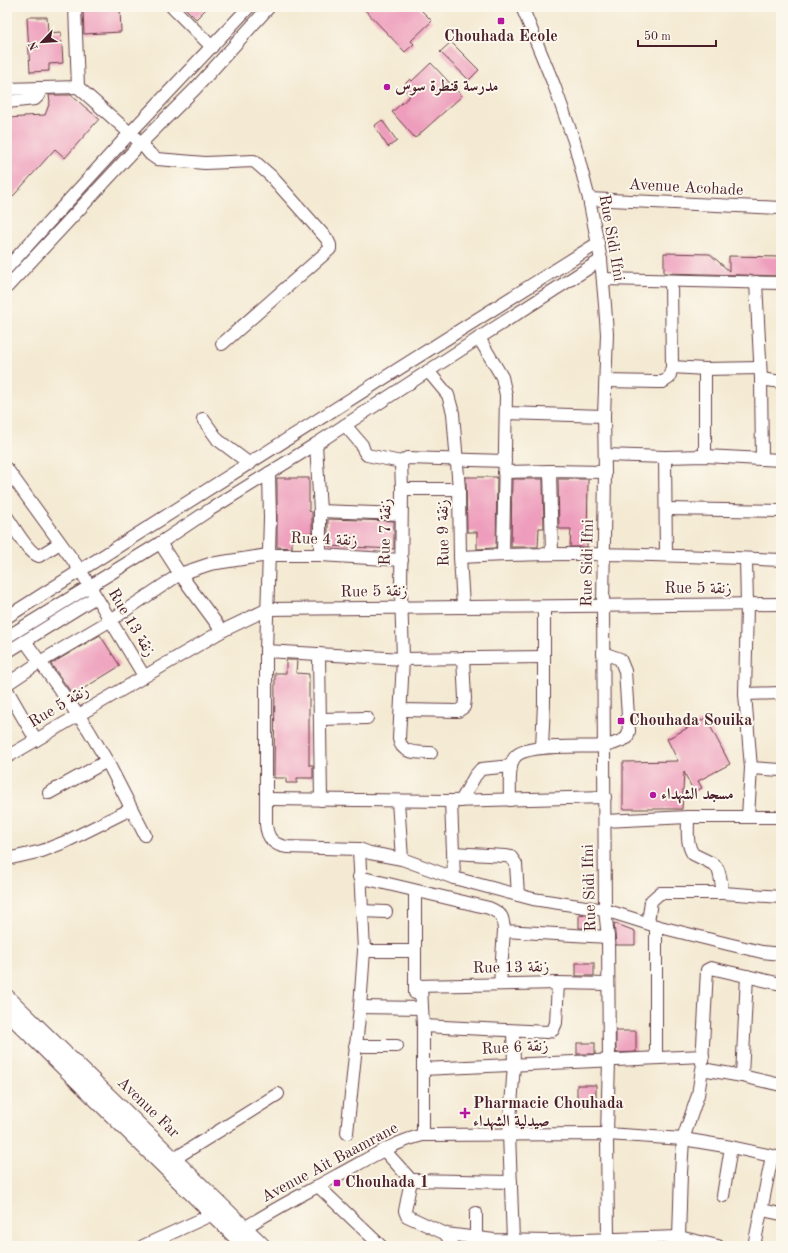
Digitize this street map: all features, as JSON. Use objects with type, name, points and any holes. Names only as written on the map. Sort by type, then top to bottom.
[{"type":"main road","name":"Avenue Far","points":[[7,997],[174,1159],[241,1237]]},
{"type":"main road","name":"Avenue Far","points":[[7,1012],[213,1214],[241,1237],[263,1246]]},
{"type":"street","points":[[75,7],[78,86]]},
{"type":"street","points":[[172,7],[212,47]]},
{"type":"street","points":[[8,264],[249,7]]},
{"type":"street","name":"Rue Sidi Ifni","points":[[522,7],[554,84],[574,141],[589,199],[601,260],[607,334],[604,416],[605,554],[603,653],[605,910],[608,936],[609,1060],[607,1134],[610,1242]]},
{"type":"street","points":[[7,287],[141,143],[195,89],[265,8]]},
{"type":"street","points":[[7,89],[78,86],[141,143],[154,157],[158,159],[166,161],[205,163],[254,161],[271,176],[327,239],[330,249],[222,344]]},
{"type":"street","points":[[7,102],[35,99],[39,95],[39,88]]},
{"type":"street","name":"Avenue Acohade","points":[[589,199],[781,208]]},
{"type":"street","points":[[7,617],[250,464],[378,380],[598,243]]},
{"type":"street","points":[[7,637],[160,543],[211,509],[316,444],[601,260]]},
{"type":"street","points":[[603,279],[781,283]]},
{"type":"street","points":[[606,381],[663,382],[669,378],[672,367],[671,281]]},
{"type":"street","points":[[756,282],[762,459]]},
{"type":"street","points":[[478,338],[502,377],[506,395],[503,555]]},
{"type":"street","points":[[672,367],[760,373],[781,382]]},
{"type":"street","points":[[705,369],[705,456]]},
{"type":"street","points":[[428,371],[444,390],[451,403],[456,458]]},
{"type":"street","points":[[506,413],[604,416]]},
{"type":"street","points":[[203,419],[218,440],[250,464]]},
{"type":"street","points":[[345,425],[362,445],[367,455],[404,460],[456,458],[504,466],[550,471],[605,472]]},
{"type":"street","points":[[316,444],[320,511],[320,555]]},
{"type":"street","points":[[605,455],[665,457],[705,456],[781,460]]},
{"type":"street","points":[[665,457],[666,555]]},
{"type":"street","name":"Rue 9 زنقة","points":[[456,458],[459,489],[460,557],[463,606]]},
{"type":"street","name":"Rue 7 زنقة","points":[[404,460],[401,514],[401,608],[403,659],[399,739],[405,750],[411,752],[431,753]]},
{"type":"street","name":"Rue 13 زنقة","points":[[7,469],[80,570],[144,676]]},
{"type":"street","points":[[550,471],[552,554]]},
{"type":"street","points":[[269,473],[270,518],[266,651],[266,799],[267,832],[269,838],[274,843],[279,846],[286,847],[359,848],[370,853],[402,859],[454,878],[533,898],[605,910],[652,925],[762,952],[781,954]]},
{"type":"street","points":[[402,489],[459,489]]},
{"type":"street","points":[[666,509],[781,511]]},
{"type":"street","points":[[320,511],[401,514]]},
{"type":"street","points":[[7,517],[34,554],[39,556],[60,543]]},
{"type":"street","points":[[160,543],[180,574],[222,631]]},
{"type":"street","points":[[460,557],[605,554],[781,560]]},
{"type":"street","name":"Rue 4 زنقة","points":[[7,684],[40,662],[111,620],[180,574],[210,564],[268,555],[320,555],[402,560]]},
{"type":"street","points":[[746,559],[747,605],[745,694],[751,768],[748,816]]},
{"type":"street","points":[[7,652],[96,597]]},
{"type":"street","name":"Rue 5 زنقة","points":[[8,754],[36,740],[222,631],[268,609],[781,604]]},
{"type":"street","points":[[542,748],[544,703],[544,607]]},
{"type":"street","points":[[25,641],[78,714],[107,761],[145,835]]},
{"type":"street","points":[[266,651],[403,659],[544,657]]},
{"type":"street","points":[[510,800],[511,766],[516,756],[528,749],[604,746],[618,743],[627,738],[629,731],[624,665],[620,659],[603,653]]},
{"type":"street","points":[[319,654],[321,800]]},
{"type":"street","points":[[401,710],[458,711],[464,707],[463,658]]},
{"type":"street","points":[[7,690],[36,740]]},
{"type":"street","points":[[745,694],[781,693]]},
{"type":"street","points":[[320,720],[367,718]]},
{"type":"street","points":[[50,793],[107,761]]},
{"type":"street","points":[[454,878],[453,853],[456,801],[481,769],[488,767],[511,766]]},
{"type":"street","points":[[751,768],[781,770]]},
{"type":"street","points":[[266,799],[456,801],[605,797]]},
{"type":"street","points":[[398,801],[402,859]]},
{"type":"street","points":[[7,859],[42,851],[65,842],[131,810]]},
{"type":"street","points":[[605,821],[688,817],[781,817]]},
{"type":"street","points":[[688,817],[689,845],[691,851],[693,854],[716,865],[720,871],[723,893]]},
{"type":"street","points":[[347,1133],[360,1007],[364,951],[359,848]]},
{"type":"street","points":[[453,853],[511,857],[516,864],[518,894]]},
{"type":"street","points":[[360,877],[498,911],[502,917],[504,931],[500,984]]},
{"type":"street","points":[[415,891],[415,951],[418,1008],[423,1026],[423,1135]]},
{"type":"street","points":[[656,1058],[651,901],[660,893],[723,893],[781,896]]},
{"type":"street","points":[[362,911],[386,912]]},
{"type":"street","points":[[504,931],[608,936]]},
{"type":"street","points":[[364,951],[415,951]]},
{"type":"street","points":[[679,1237],[681,1173],[684,1139],[698,1094],[702,1069],[706,972],[708,968],[711,968],[781,984]]},
{"type":"street","points":[[742,1076],[747,976]]},
{"type":"street","points":[[423,1026],[513,1032],[546,1032],[553,1030],[556,1023],[558,983]]},
{"type":"street","name":"Rue 13 زنقة","points":[[418,986],[558,983],[608,984]]},
{"type":"street","points":[[360,1007],[418,1008]]},
{"type":"street","points":[[513,1032],[514,1064],[509,1134],[514,1243]]},
{"type":"street","points":[[355,1046],[397,1046]]},
{"type":"street","name":"Rue 6 زنقة","points":[[423,1069],[703,1056]]},
{"type":"street","points":[[702,1069],[781,1085]]},
{"type":"street","points":[[174,1159],[278,1094]]},
{"type":"street","name":"Avenue Ait Baamrane","points":[[241,1237],[318,1186],[384,1150],[410,1138],[423,1135],[607,1134],[684,1139],[776,1157]]},
{"type":"street","points":[[723,1196],[731,1147]]},
{"type":"street","points":[[384,1150],[411,1180],[511,1182]]},
{"type":"street","points":[[754,1246],[776,1157]]},
{"type":"street","points":[[411,1180],[406,1204],[406,1213],[409,1217],[446,1234],[476,1237],[490,1243],[610,1242],[679,1237],[718,1246]]},
{"type":"street","points":[[318,1186],[380,1246]]},
{"type":"street","points":[[762,1210],[781,1214]]},
{"type":"street","points":[[476,1213],[476,1237]]},
{"type":"street","points":[[146,1246],[213,1214]]},
{"type":"street","points":[[446,1234],[452,1246]]},
{"type":"building","points":[[184,7],[208,7],[196,19]]},
{"type":"building","points":[[362,7],[418,7],[432,21],[411,41],[414,44],[405,52]]},
{"type":"building","points":[[120,8],[121,32],[84,34],[83,10]]},
{"type":"building","points":[[27,17],[47,17],[48,33],[61,32],[63,63],[49,64],[49,71],[30,72]]},
{"type":"building","points":[[451,42],[479,70],[469,80],[440,52]]},
{"type":"building","points":[[431,63],[462,96],[415,138],[392,112],[410,96],[402,87],[410,79],[412,81]]},
{"type":"building","points":[[49,95],[71,95],[99,119],[65,158],[55,149],[7,203],[7,118],[45,115],[50,102]]},
{"type":"building","points":[[382,120],[397,141],[388,147],[374,126]]},
{"type":"building","points":[[664,253],[710,254],[729,271],[729,256],[781,257],[781,276],[664,273]]},
{"type":"building","points":[[466,477],[497,477],[496,547],[494,548],[477,549],[477,532],[467,532]]},
{"type":"building","points":[[277,478],[309,478],[309,511],[312,512],[312,533],[292,533],[292,548],[277,547]]},
{"type":"building","points":[[512,479],[543,479],[544,528],[539,528],[538,547],[511,547]]},
{"type":"building","points":[[558,479],[588,479],[587,547],[570,547],[571,529],[559,529]]},
{"type":"building","points":[[328,519],[394,521],[394,549],[328,546]]},
{"type":"building","points":[[100,635],[120,666],[73,695],[51,664]]},
{"type":"building","points":[[286,660],[297,660],[296,673],[309,674],[309,765],[313,765],[313,778],[297,778],[297,783],[286,783],[286,778],[274,778],[275,673],[286,673]]},
{"type":"building","points":[[706,718],[730,764],[698,781],[702,788],[694,792],[684,772],[682,809],[623,809],[623,762],[678,761],[667,739]]},
{"type":"building","points":[[579,914],[594,916],[594,929],[579,928]]},
{"type":"building","points":[[614,923],[635,931],[635,945],[616,945]]},
{"type":"building","points":[[576,963],[594,963],[594,976],[576,976]]},
{"type":"building","points":[[616,1031],[636,1031],[636,1052],[616,1053]]},
{"type":"building","points":[[577,1043],[595,1043],[595,1054],[577,1054]]},
{"type":"building","points":[[577,1085],[596,1085],[596,1106],[577,1106]]},
{"type":"place","name":"Chouhada Ecole","points":[[501,21]]},
{"type":"place","name":"مدرسة قنطرة سوس","points":[[387,87]]},
{"type":"place","name":"Chouhada Souika","points":[[621,721]]},
{"type":"place","name":"مسجد الشهداء","points":[[653,795]]},
{"type":"place","name":"Pharmacie Chouhada صيدلية الشهداء","points":[[465,1113]]},
{"type":"place","name":"Chouhada 1","points":[[337,1183]]}]
